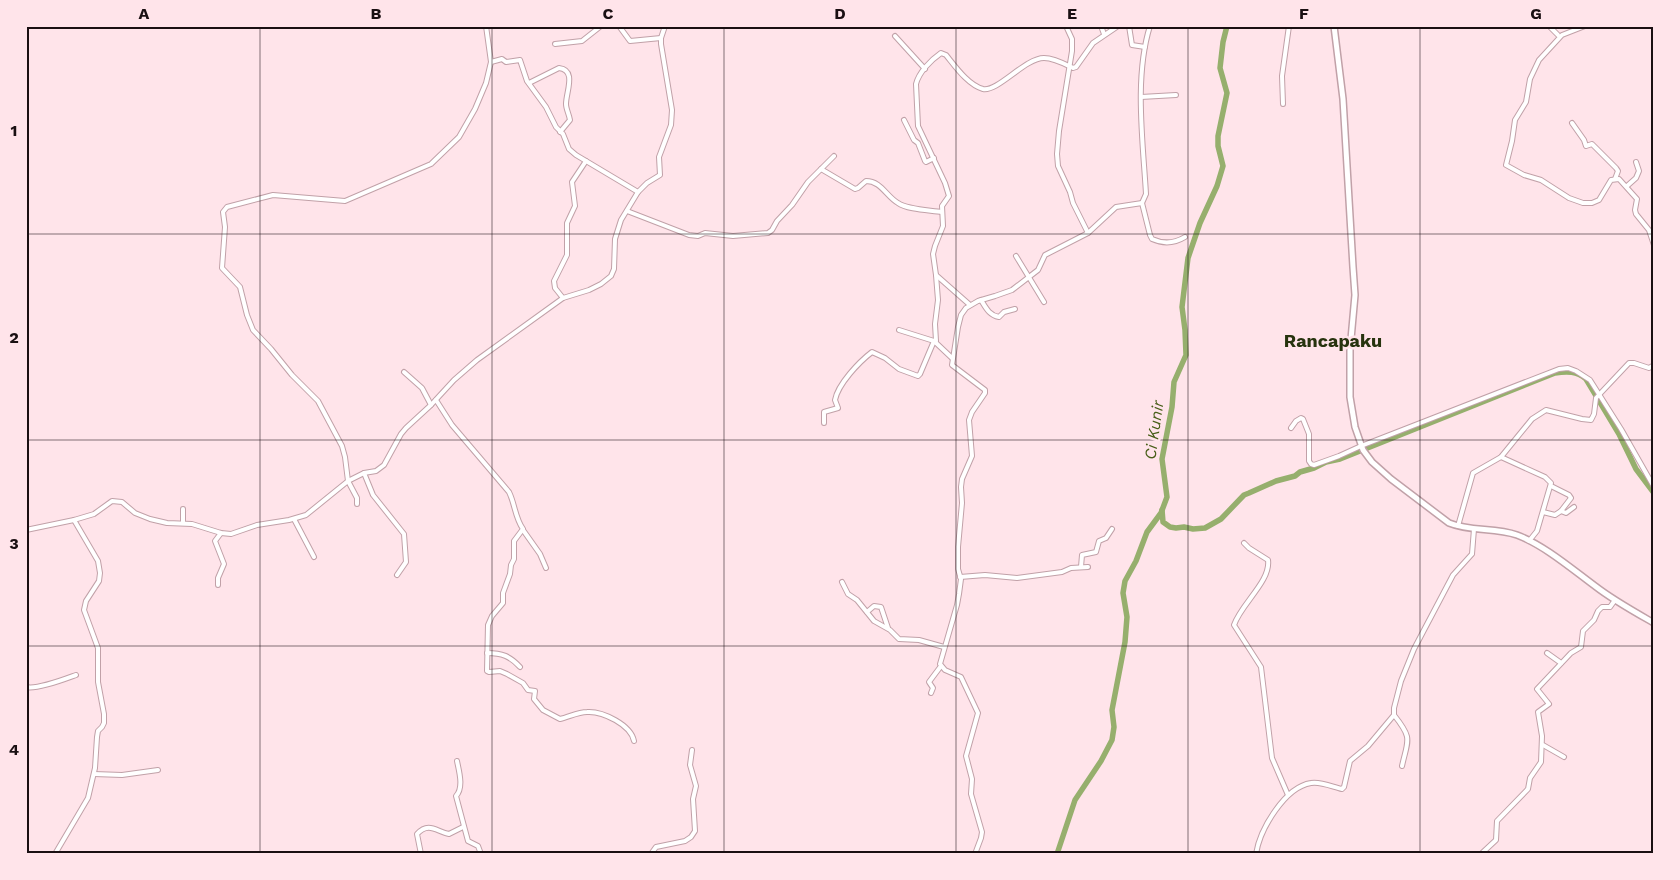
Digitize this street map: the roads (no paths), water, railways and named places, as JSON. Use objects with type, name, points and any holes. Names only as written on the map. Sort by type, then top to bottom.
[{"type":"street","points":[[357,504],[357,498],[348,481],[342,446],[318,401],[292,375],[253,330],[240,287],[223,270],[222,255],[225,228],[223,212],[227,207],[273,195],[349,200],[431,164],[455,141],[463,130],[484,89],[491,62],[486,26]]},
{"type":"street","points":[[555,44],[582,41],[601,26]]},
{"type":"street","points":[[619,26],[630,41],[661,38]]},
{"type":"street","points":[[26,530],[74,520],[96,513],[116,500],[122,502],[135,513],[150,519],[192,524],[221,533],[236,533],[258,525],[294,519],[312,511],[348,481],[364,473],[376,471],[384,465],[401,434],[454,380],[477,360],[563,298],[595,287],[613,274],[617,230],[638,192],[647,183],[660,175],[659,157],[672,119],[661,38],[665,26]]},
{"type":"street","points":[[1066,26],[1072,39],[1070,66],[1059,131],[1058,166],[1070,192],[1073,204],[1088,233]]},
{"type":"street","points":[[1101,26],[1104,34]]},
{"type":"street","points":[[824,423],[824,412],[838,408],[835,400],[839,389],[853,370],[869,355],[875,353],[885,358],[898,369],[918,376],[935,341],[938,300],[934,254],[943,226],[942,206],[949,196],[917,121],[916,84],[918,78],[941,53],[974,85],[983,89],[992,87],[1022,67],[1039,59],[1051,59],[1073,68],[1078,66],[1093,43],[1118,26]]},
{"type":"street","points":[[1129,26],[1132,45],[1145,47]]},
{"type":"street","points":[[1150,26],[1145,47],[1141,97],[1146,194],[1142,203],[1152,239],[1168,242],[1185,237]]},
{"type":"street","points":[[1282,104],[1282,76],[1289,26]]},
{"type":"street","points":[[1334,26],[1343,99],[1355,295],[1350,350],[1350,397],[1355,427],[1362,448],[1372,462],[1391,479],[1441,517],[1458,526],[1503,531],[1529,541],[1615,600],[1654,622]]},
{"type":"street","points":[[1549,26],[1558,35]]},
{"type":"street","points":[[1585,26],[1562,35],[1539,60],[1530,79],[1526,102],[1515,120],[1506,165],[1523,175],[1541,180],[1569,198],[1583,203],[1592,203],[1599,200],[1611,180],[1619,179],[1638,199],[1635,210],[1636,214],[1647,228],[1654,244]]},
{"type":"street","points":[[895,36],[925,69]]},
{"type":"street","points":[[491,62],[502,59],[506,62],[520,60],[526,80],[569,149],[638,192]]},
{"type":"street","points":[[529,83],[559,68],[567,71],[570,82],[566,104],[570,120],[560,132]]},
{"type":"street","points":[[1141,97],[1176,95]]},
{"type":"street","points":[[904,120],[914,140],[918,143],[924,161],[926,162],[934,158]]},
{"type":"street","points":[[1572,123],[1586,146],[1592,144],[1616,168],[1618,171],[1615,179]]},
{"type":"street","points":[[627,211],[689,235],[698,236],[705,233],[733,236],[767,234],[772,230],[776,221],[792,206],[808,182],[834,156]]},
{"type":"street","points":[[563,298],[555,288],[554,281],[567,254],[567,223],[575,206],[572,182],[586,161]]},
{"type":"street","points":[[1627,186],[1636,178],[1639,171],[1636,162]]},
{"type":"street","points":[[821,169],[856,190],[866,180],[872,181],[877,183],[898,204],[942,212]]},
{"type":"street","points":[[931,692],[930,682],[940,666],[957,605],[960,577],[958,569],[959,525],[962,503],[961,487],[962,479],[972,456],[969,420],[985,393],[985,390],[953,367],[951,363],[961,315],[970,305],[1012,290],[1030,278],[1038,270],[1045,255],[1088,233],[1116,207],[1142,203]]},
{"type":"street","points":[[1016,256],[1044,302]]},
{"type":"street","points":[[936,275],[970,305]]},
{"type":"street","points":[[981,300],[989,313],[996,317],[1000,317],[1004,312],[1015,309]]},
{"type":"street","points":[[899,330],[935,341],[952,358]]},
{"type":"street","points":[[1458,526],[1473,473],[1500,456],[1525,426],[1541,412],[1552,410],[1590,420],[1594,414],[1598,396],[1629,363],[1649,368],[1654,365]]},
{"type":"street","points":[[1291,428],[1296,421],[1301,418],[1303,419],[1309,434],[1310,460],[1313,465],[1362,448],[1559,369],[1568,368],[1581,373],[1590,380],[1654,487]]},
{"type":"street","points":[[404,372],[422,388],[431,405]]},
{"type":"street","points":[[436,400],[457,430],[509,492],[514,501],[514,507],[523,530],[540,554],[546,568]]},
{"type":"street","points":[[1500,456],[1550,481],[1551,486],[1537,530],[1529,541]]},
{"type":"street","points":[[364,473],[373,496],[404,534],[406,562],[397,575]]},
{"type":"street","points":[[1543,512],[1554,516],[1561,511],[1571,498],[1551,486]]},
{"type":"street","points":[[1561,511],[1566,513],[1574,507]]},
{"type":"street","points":[[182,509],[183,523]]},
{"type":"street","points":[[294,519],[314,557]]},
{"type":"street","points":[[55,854],[88,798],[94,774],[96,737],[105,719],[98,682],[98,648],[84,610],[86,601],[96,587],[100,572],[98,561],[74,520]]},
{"type":"street","points":[[1081,568],[1082,554],[1096,552],[1099,541],[1106,538],[1112,528]]},
{"type":"street","points":[[1256,854],[1265,830],[1275,812],[1288,795],[1297,788],[1313,782],[1342,789],[1350,761],[1368,746],[1394,715],[1401,681],[1414,649],[1453,575],[1472,554],[1474,529]]},
{"type":"street","points":[[523,530],[514,541],[514,559],[510,565],[510,574],[503,593],[503,603],[492,616],[488,625],[487,671],[500,671],[522,682],[528,690],[535,691],[534,699],[543,710],[560,719],[585,712],[605,715],[612,718],[632,734],[634,741]]},
{"type":"street","points":[[218,584],[218,578],[224,566],[215,541],[221,533]]},
{"type":"street","points":[[1244,543],[1268,560],[1268,568],[1264,579],[1247,602],[1234,625],[1261,667],[1272,758],[1288,795]]},
{"type":"street","points":[[960,577],[985,575],[1017,578],[1088,567]]},
{"type":"street","points":[[842,582],[848,594],[853,596],[874,621],[888,628],[901,640],[919,640],[944,647]]},
{"type":"street","points":[[1481,854],[1496,840],[1496,826],[1499,819],[1528,789],[1530,778],[1541,762],[1543,745],[1538,712],[1549,704],[1537,689],[1570,653],[1581,647],[1583,631],[1602,607],[1610,607],[1615,600]]},
{"type":"street","points":[[867,612],[874,606],[881,607],[888,628]]},
{"type":"street","points":[[487,653],[502,654],[520,667]]},
{"type":"street","points":[[1547,653],[1561,663]]},
{"type":"street","points":[[940,666],[961,677],[978,713],[966,756],[972,779],[971,794],[982,832],[976,854]]},
{"type":"street","points":[[26,687],[34,688],[76,675]]},
{"type":"street","points":[[1394,715],[1402,724],[1408,738],[1402,766]]},
{"type":"street","points":[[1543,745],[1564,758]]},
{"type":"street","points":[[651,854],[656,847],[685,842],[694,831],[693,806],[696,786],[690,765],[692,750]]},
{"type":"street","points":[[457,761],[460,786],[456,797],[468,840],[478,846],[481,854]]},
{"type":"street","points":[[94,774],[122,775],[158,770]]},
{"type":"street","points":[[422,854],[417,839],[417,834],[420,831],[431,828],[449,834],[464,827]]},
{"type":"waterway","name":"Ci Kunir","points":[[1057,854],[1075,800],[1101,761],[1112,740],[1114,727],[1112,710],[1125,642],[1127,617],[1123,593],[1125,581],[1136,561],[1147,532],[1161,513],[1167,497],[1162,459],[1172,407],[1174,382],[1186,355],[1182,307],[1188,258],[1200,223],[1217,186],[1223,166],[1218,146],[1218,136],[1227,93],[1220,68],[1227,26]]},
{"type":"waterway","points":[[1162,510],[1163,522],[1170,527],[1205,528],[1221,519],[1244,495],[1276,481],[1295,476],[1300,472],[1326,462],[1340,459],[1555,373],[1564,372],[1572,372],[1586,379],[1619,434],[1636,469],[1654,493]]},
{"type":"district","name":"Rancapaku","points":[[1333,340]]}]
